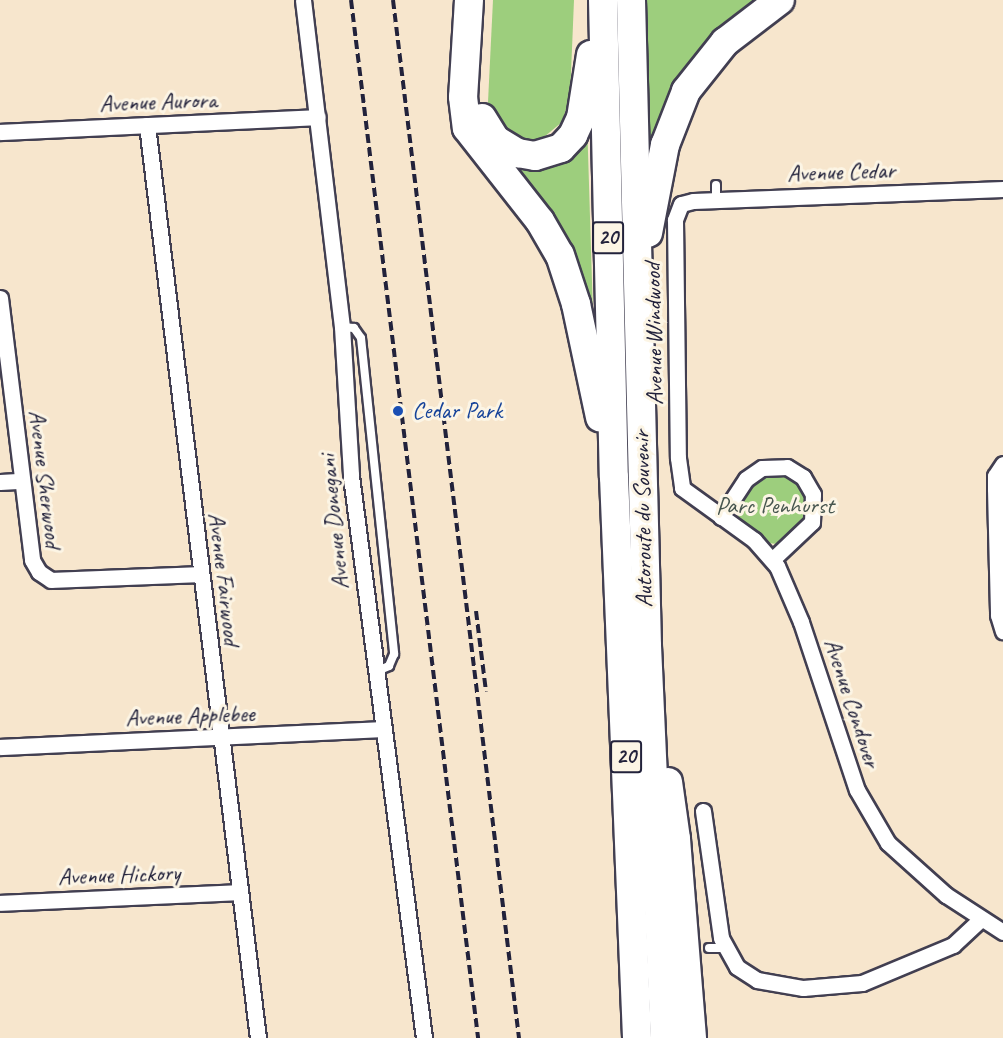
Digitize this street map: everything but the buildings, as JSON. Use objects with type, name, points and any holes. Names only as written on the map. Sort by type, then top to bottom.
[{"type":"highway","points":[[469,0],[464,97],[467,128],[540,221],[560,255],[576,304],[614,477]]},
{"type":"highway","points":[[483,0],[479,104],[482,119],[502,145],[535,156],[561,148],[577,127],[602,0]]},
{"type":"highway","name":"Autoroute du Souvenir","points":[[602,0],[614,477],[637,1038]]},
{"type":"highway","name":"Autoroute du Souvenir","points":[[631,0],[646,646],[665,1038]]},
{"type":"highway","points":[[638,295],[659,169],[682,99],[715,52],[780,0]]},
{"type":"highway","points":[[646,646],[676,838],[692,1038]]},
{"type":"street","name":"Avenue Donegani","points":[[303,0],[342,327],[351,476],[374,672],[424,1038]]},
{"type":"street","name":"Avenue Aurora","points":[[0,132],[318,117]]},
{"type":"street","name":"Avenue Fairwood","points":[[147,125],[258,1038]]},
{"type":"street","name":"Avenue Cedar","points":[[681,204],[716,192],[1003,189]]},
{"type":"street","name":"Avenue Windwood","points":[[681,204],[675,220],[678,458],[680,483],[689,497]]},
{"type":"street","name":"Avenue Sherwood","points":[[0,298],[32,560],[39,572],[51,580],[201,574]]},
{"type":"street","points":[[1003,464],[995,476],[995,489],[998,615],[1003,631]]},
{"type":"street","points":[[721,517],[746,479],[762,468],[787,467],[803,477],[813,494],[812,522],[772,559]]},
{"type":"street","points":[[0,482],[22,481]]},
{"type":"street","name":"Avenue Condover","points":[[689,497],[721,517],[772,559],[801,622],[852,777],[870,817],[905,863],[980,920],[1003,932]]},
{"type":"street","name":"Avenue Applebee","points":[[0,747],[382,729]]},
{"type":"street","points":[[703,811],[723,943],[736,967],[757,980],[786,987],[834,987],[876,979],[945,949],[966,937],[980,920]]},
{"type":"street","name":"Avenue Hickory","points":[[0,903],[240,892]]},
{"type":"lane","points":[[342,327],[354,328],[361,338],[394,654],[389,666],[374,672]]},
{"type":"lane","points":[[709,948],[723,943]]},
{"type":"green space","points":[[493,0],[574,0],[570,97],[562,122],[538,142],[523,141],[494,124],[488,102]]},
{"type":"green space","points":[[642,0],[768,0],[656,141],[645,140]]},
{"type":"green space","points":[[587,120],[593,314],[590,317],[505,161]]},
{"type":"green space","name":"Parc Penhurst","points":[[781,472],[797,479],[807,494],[806,519],[777,544],[768,543],[739,518],[736,508],[750,485],[763,475]]},
{"type":"railway","points":[[351,0],[478,1038]]},
{"type":"railway","points":[[393,0],[519,1038]]},
{"type":"railway","points":[[476,611],[486,691]]},
{"type":"place","name":"Cedar Park","points":[[398,411]]}]
